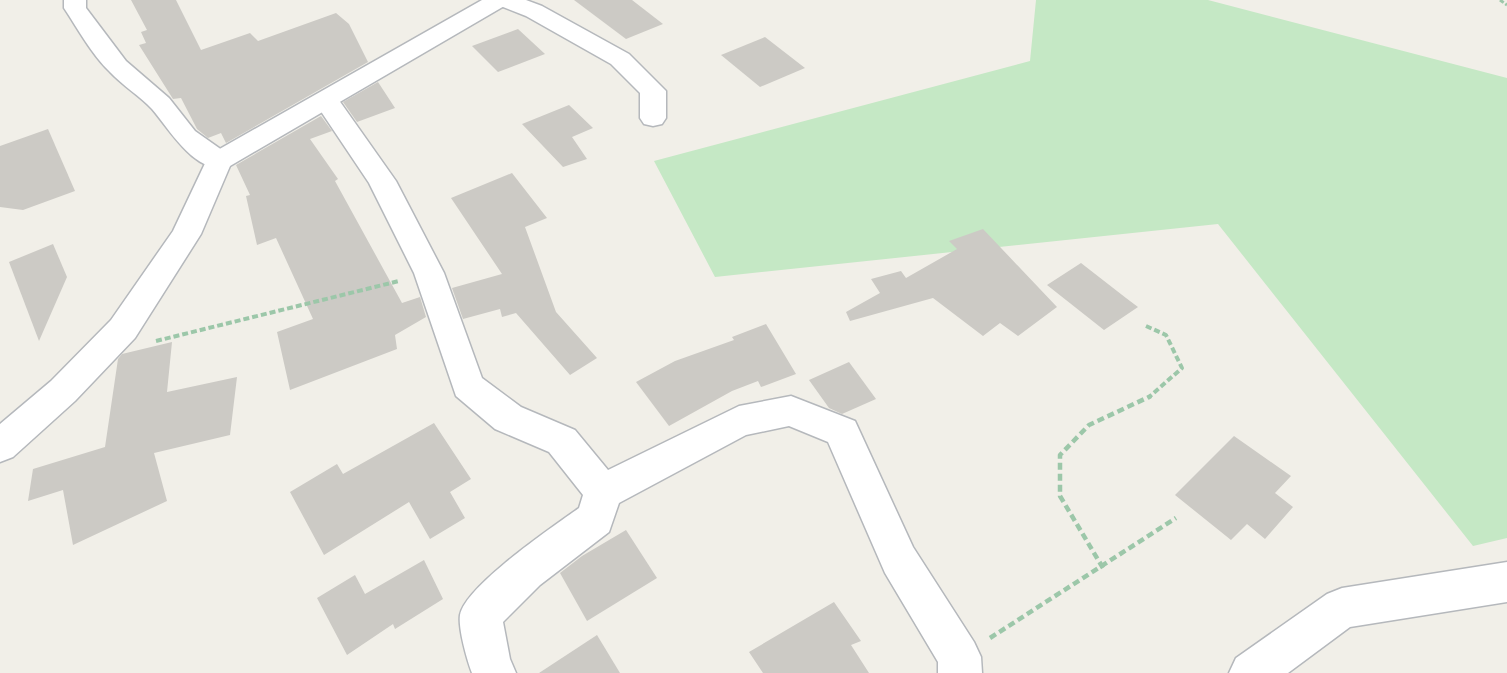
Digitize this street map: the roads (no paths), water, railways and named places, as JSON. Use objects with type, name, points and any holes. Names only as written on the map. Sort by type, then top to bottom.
[{"type":"street","points":[[75,0],[75,8],[117,66],[160,103],[186,137],[219,161]]},
{"type":"street","points":[[0,446],[63,391],[123,329],[186,234],[219,161],[327,101],[498,0]]},
{"type":"street","points":[[506,0],[534,11],[620,59],[653,91],[653,118]]},
{"type":"street","points":[[327,101],[381,181],[429,273],[468,386],[508,418],[562,441],[603,492]]},
{"type":"street","points":[[494,673],[489,662],[481,615],[526,571],[595,519],[603,492],[739,421],[791,411],[842,432],[899,560],[959,665]]},
{"type":"street","points":[[1251,673],[1342,608],[1507,582]]}]
